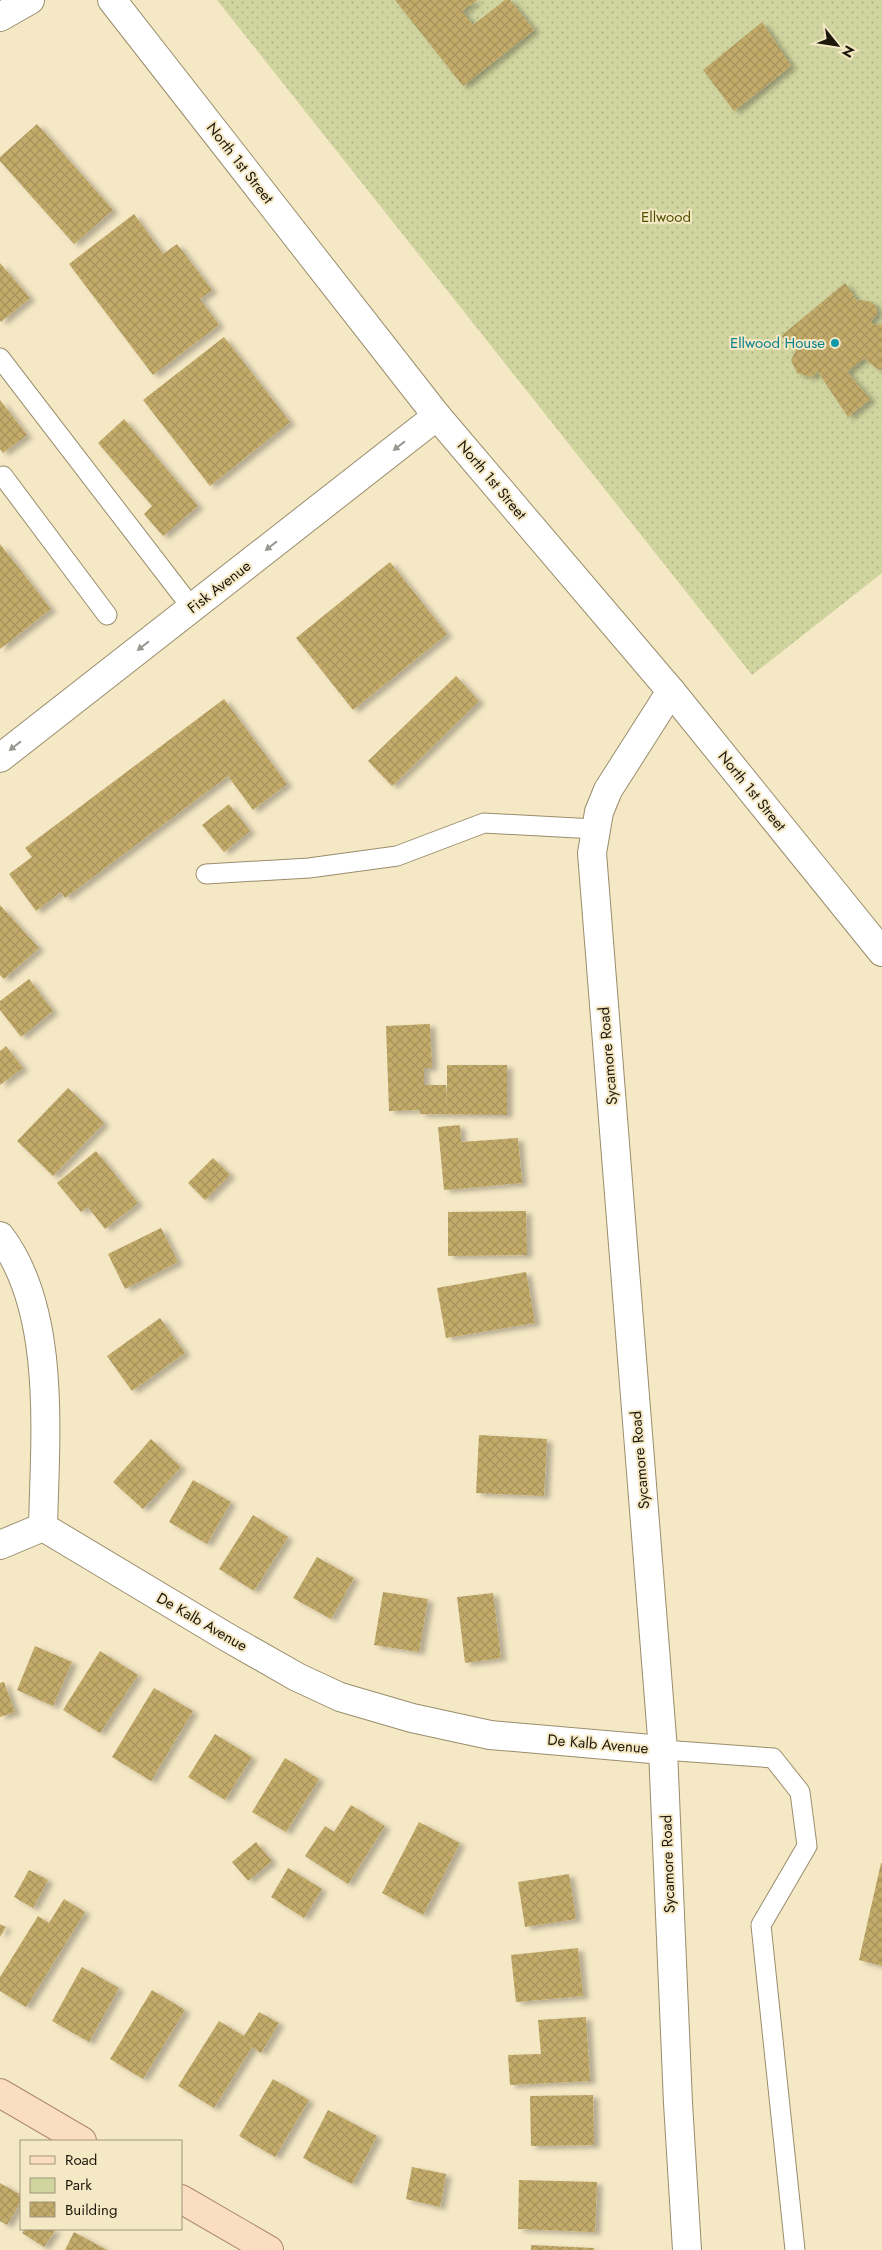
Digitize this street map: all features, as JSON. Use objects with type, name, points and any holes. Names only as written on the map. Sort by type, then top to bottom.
[{"type":"main road","points":[[0,2093],[80,2140]]},
{"type":"main road","points":[[182,2200],[269,2250]]},
{"type":"street","points":[[0,17],[30,0]]},
{"type":"street","name":"North 1st Street","points":[[112,0],[437,416],[671,691],[882,952]]},
{"type":"street","name":"Fisk Avenue","points":[[0,758],[437,416]]},
{"type":"street","name":"Sycamore Road","points":[[671,691],[608,790],[599,812],[592,853],[663,1750],[678,2103],[688,2250]]},
{"type":"street","points":[[0,1236],[24,1276],[43,1354],[45,1462],[43,1527],[0,1545]]},
{"type":"street","name":"De Kalb Avenue","points":[[43,1527],[225,1636],[297,1676],[340,1697],[412,1718],[490,1735],[663,1750]]},
{"type":"lane","points":[[0,358],[192,608]]},
{"type":"lane","points":[[1,476],[107,614]]},
{"type":"lane","points":[[206,874],[309,868],[397,856],[484,822],[595,829]]},
{"type":"lane","points":[[663,1750],[773,1758],[800,1792],[807,1846],[762,1925],[795,2250]]},
{"type":"green space","name":"Ellwood","points":[[217,0],[882,0],[882,573],[752,675]]},
{"type":"building","points":[[395,0],[477,0],[462,11],[473,25],[505,0],[510,0],[534,30],[463,86]]},
{"type":"building","points":[[762,22],[791,66],[734,111],[703,70]]},
{"type":"building","points":[[37,124],[113,210],[74,244],[0,161],[0,157]]},
{"type":"building","points":[[134,214],[163,254],[177,244],[212,290],[200,299],[219,325],[153,375],[69,264]]},
{"type":"building","points":[[0,263],[30,298],[1,322],[0,320]]},
{"type":"building","name":"Ellwood House","points":[[845,283],[857,301],[871,302],[876,306],[877,314],[871,321],[875,325],[882,324],[882,369],[879,370],[864,358],[847,372],[870,399],[848,417],[818,372],[811,377],[797,373],[791,360],[796,350],[781,336]]},
{"type":"building","points":[[224,337],[290,422],[210,486],[143,400]]},
{"type":"building","points":[[0,400],[27,435],[3,453],[0,449]]},
{"type":"building","points":[[124,419],[198,506],[163,536],[144,514],[152,506],[98,443]]},
{"type":"building","points":[[0,544],[51,609],[0,649]]},
{"type":"building","points":[[390,562],[447,634],[353,710],[296,638]]},
{"type":"building","points":[[456,676],[479,701],[392,786],[368,761]]},
{"type":"building","points":[[224,699],[287,784],[253,810],[228,776],[65,898],[61,892],[36,911],[9,874],[32,857],[25,848]]},
{"type":"building","points":[[229,804],[250,831],[224,852],[202,825]]},
{"type":"building","points":[[0,905],[39,948],[4,979],[0,975]]},
{"type":"building","points":[[29,979],[53,1011],[21,1037],[0,1010],[0,1001]]},
{"type":"building","points":[[430,1024],[432,1068],[424,1068],[424,1085],[446,1085],[447,1110],[447,1065],[507,1065],[507,1115],[420,1114],[420,1110],[389,1111],[386,1026]]},
{"type":"building","points":[[6,1046],[23,1068],[0,1085],[0,1051]]},
{"type":"building","points":[[68,1088],[104,1123],[53,1176],[17,1141]]},
{"type":"building","points":[[460,1125],[461,1142],[518,1138],[522,1183],[444,1190],[438,1127]]},
{"type":"building","points":[[96,1151],[138,1203],[105,1229],[88,1207],[81,1212],[57,1183]]},
{"type":"building","points":[[213,1158],[230,1175],[205,1200],[188,1183]]},
{"type":"building","points":[[526,1211],[527,1255],[448,1256],[448,1212]]},
{"type":"building","points":[[161,1228],[178,1262],[125,1289],[108,1254]]},
{"type":"building","points":[[526,1272],[535,1323],[446,1338],[437,1288]]},
{"type":"building","points":[[160,1318],[185,1353],[132,1391],[107,1356]]},
{"type":"building","points":[[479,1435],[547,1439],[544,1496],[476,1493]]},
{"type":"building","points":[[151,1439],[181,1467],[143,1509],[113,1482]]},
{"type":"building","points":[[193,1480],[231,1502],[207,1544],[169,1522]]},
{"type":"building","points":[[253,1515],[288,1537],[254,1591],[219,1569]]},
{"type":"building","points":[[317,1557],[354,1578],[331,1619],[293,1598]]},
{"type":"building","points":[[383,1592],[428,1599],[419,1652],[374,1645]]},
{"type":"building","points":[[493,1593],[501,1658],[465,1663],[457,1597]]},
{"type":"building","points":[[35,1646],[72,1662],[53,1706],[17,1690]]},
{"type":"building","points":[[100,1651],[138,1675],[100,1733],[63,1710]]},
{"type":"building","points":[[4,1682],[15,1712],[0,1717],[0,1683]]},
{"type":"building","points":[[154,1688],[193,1711],[151,1781],[112,1757]]},
{"type":"building","points":[[215,1734],[252,1757],[225,1800],[188,1777]]},
{"type":"building","points":[[285,1758],[319,1779],[286,1832],[252,1812]]},
{"type":"building","points":[[351,1805],[385,1826],[348,1884],[305,1856],[325,1826],[334,1832]]},
{"type":"building","points":[[419,1822],[460,1843],[423,1915],[382,1893]]},
{"type":"building","points":[[256,1842],[272,1861],[248,1881],[232,1862]]},
{"type":"building","points":[[882,1863],[882,1966],[859,1960]]},
{"type":"building","points":[[288,1868],[322,1889],[304,1918],[271,1897]]},
{"type":"building","points":[[29,1870],[48,1880],[33,1908],[14,1897]]},
{"type":"building","points":[[569,1874],[576,1919],[525,1927],[518,1882]]},
{"type":"building","points":[[64,1899],[85,1912],[26,2007],[0,1991],[0,1977],[38,1916],[49,1923]]},
{"type":"building","points":[[0,1924],[6,1927],[0,1937]]},
{"type":"building","points":[[578,1948],[583,1996],[516,2002],[511,1955]]},
{"type":"building","points":[[82,1967],[119,1988],[89,2042],[52,2021]]},
{"type":"building","points":[[152,1990],[185,2010],[143,2079],[110,2059]]},
{"type":"building","points":[[259,2012],[279,2023],[261,2053],[252,2047],[214,2108],[178,2086],[219,2021],[244,2036]]},
{"type":"building","points":[[586,2017],[590,2081],[510,2085],[508,2055],[541,2054],[538,2020]]},
{"type":"building","points":[[273,2079],[309,2100],[275,2157],[239,2136]]},
{"type":"building","points":[[593,2095],[594,2145],[531,2146],[530,2096]]},
{"type":"building","points":[[328,2110],[377,2136],[352,2184],[303,2158]]},
{"type":"building","points":[[412,2167],[446,2174],[440,2207],[406,2199]]},
{"type":"building","points":[[519,2180],[597,2182],[595,2232],[518,2229]]},
{"type":"building","points":[[0,2183],[20,2194],[20,2203],[7,2225],[0,2221]]},
{"type":"building","points":[[24,2230],[55,2230],[44,2247],[22,2233]]},
{"type":"building","points":[[74,2232],[107,2250],[65,2250]]},
{"type":"building","points":[[531,2245],[594,2248],[594,2250],[531,2250]]},
{"type":"place","name":"Ellwood House","points":[[835,343]]}]
